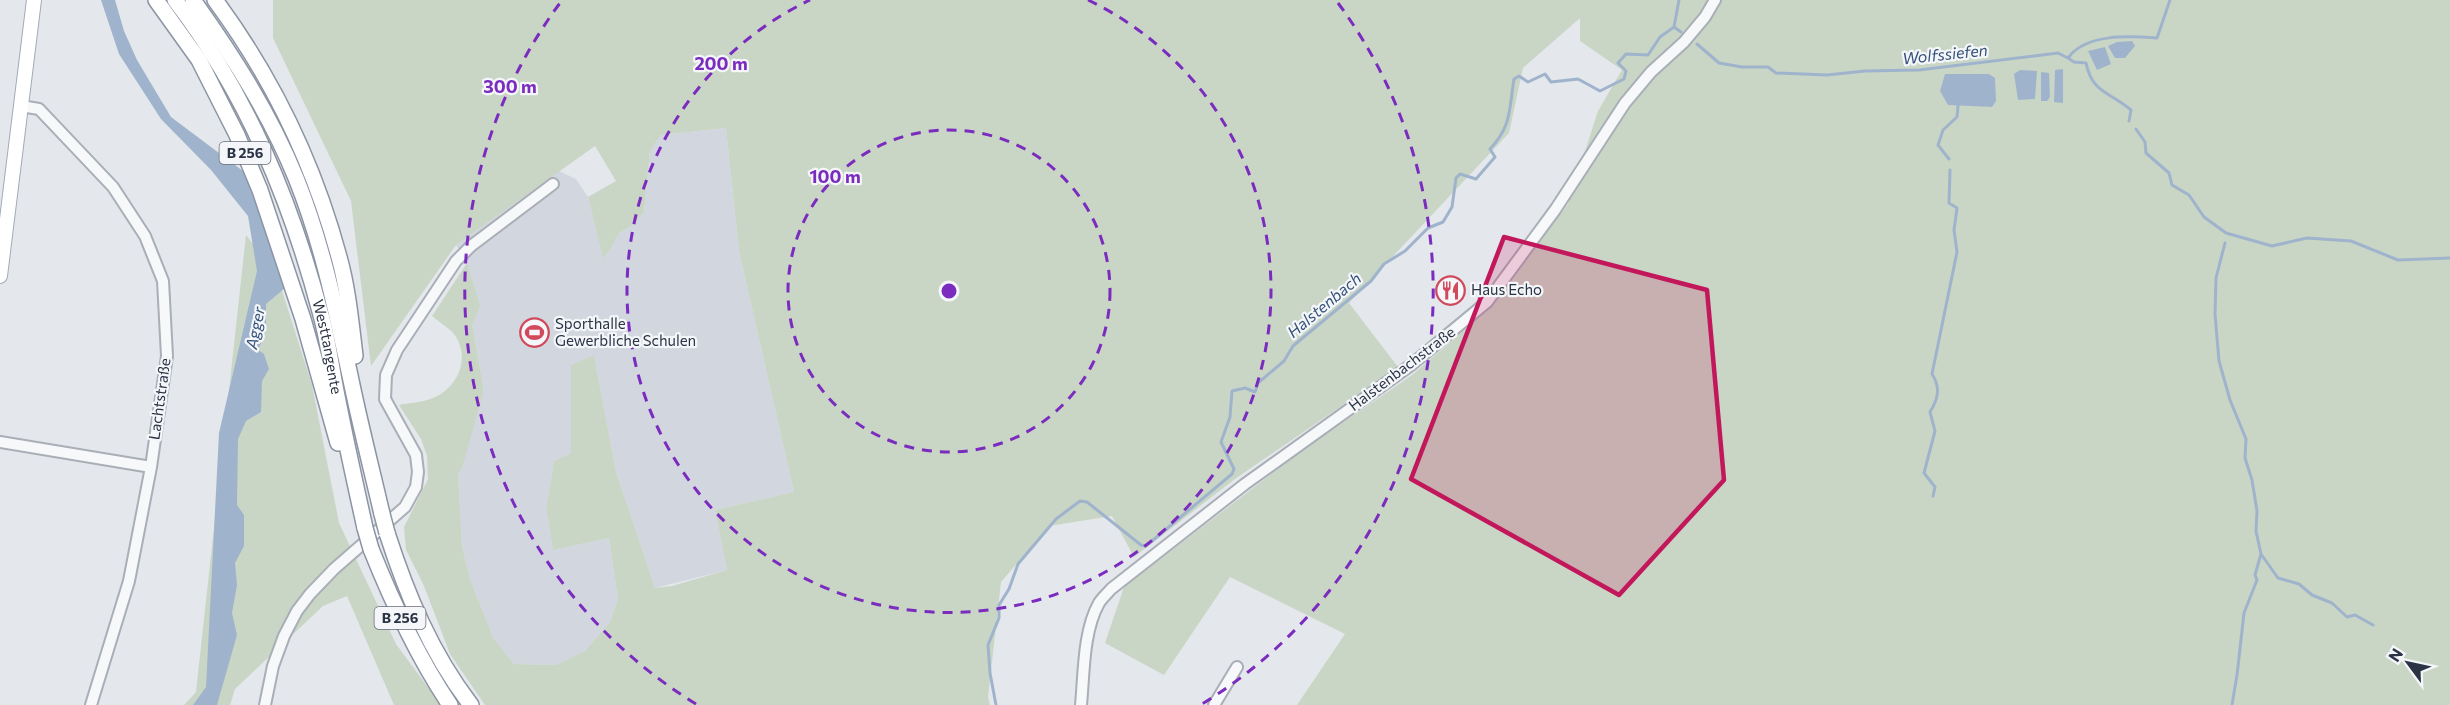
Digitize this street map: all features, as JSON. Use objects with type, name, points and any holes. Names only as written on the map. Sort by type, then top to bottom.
[{"type":"highway","name":"B 256","points":[[156,0],[199,60],[237,135],[260,190],[303,319],[337,442],[351,467]]},
{"type":"highway","name":"Westtangente","points":[[175,0],[213,53],[259,135],[282,191],[322,317],[351,467],[371,549],[413,645],[450,705]]},
{"type":"highway","name":"Westtangente","points":[[194,0],[228,49],[266,114],[296,178],[332,288],[352,388],[387,533],[405,587],[424,629],[444,665],[471,705]]},
{"type":"highway","name":"B 256","points":[[215,0],[244,39],[275,94],[313,177],[342,269],[356,364],[352,388]]},
{"type":"main road","points":[[0,276],[34,0]]},
{"type":"street","name":"Halstenbachstraße","points":[[1081,705],[1088,640],[1093,619],[1099,603],[1111,589],[1245,483],[1411,365],[1488,302],[1555,210],[1625,103],[1651,72],[1684,42],[1705,17],[1715,0]]},
{"type":"street","name":"Lachtstraße","points":[[21,106],[39,109],[113,187],[145,236],[163,281],[166,356],[151,467],[129,580],[91,705]]},
{"type":"street","points":[[265,705],[273,666],[284,636],[297,611],[334,569],[405,507],[416,487],[418,472],[416,455],[385,399],[386,375],[397,350],[456,261],[471,246],[553,184]]},
{"type":"street","points":[[0,442],[151,467]]},
{"type":"street","points":[[1214,705],[1237,667]]},
{"type":"highlighted area","points":[[1504,237],[1707,290],[1724,480],[1619,595],[1411,479]]},
{"type":"shaded area","points":[[726,128],[739,251],[794,492],[715,510],[727,570],[655,588],[616,472],[594,355],[571,365],[571,453],[554,461],[546,508],[553,550],[609,538],[618,599],[610,622],[585,651],[556,665],[514,664],[493,637],[470,579],[462,546],[458,473],[484,390],[472,325],[479,306],[467,263],[456,245],[559,171],[576,179],[588,197],[603,257],[610,250],[619,233],[633,225],[644,212],[650,151],[661,135]]},
{"type":"green space","points":[[273,0],[2450,0],[2450,705],[1297,705],[1345,634],[1230,577],[1164,675],[1105,643],[1124,587],[1296,455],[1412,375],[1488,310],[1568,204],[1598,111],[1622,70],[1580,41],[1580,18],[1523,68],[1509,133],[1349,303],[1398,367],[1235,479],[1134,557],[1112,516],[1049,526],[1001,582],[988,697],[990,705],[485,705],[450,654],[424,586],[406,550],[404,527],[428,479],[427,456],[421,439],[399,405],[424,401],[437,396],[453,383],[458,374],[462,354],[459,344],[454,334],[432,316],[467,263],[480,306],[472,325],[484,390],[462,468],[458,473],[462,546],[470,579],[493,637],[514,664],[556,665],[585,651],[610,622],[618,599],[609,538],[553,550],[546,508],[554,461],[571,453],[571,365],[594,355],[616,472],[655,588],[672,586],[727,570],[715,510],[794,492],[739,251],[726,128],[661,135],[650,151],[644,212],[633,225],[619,233],[603,258],[588,197],[616,181],[595,146],[456,245],[371,366],[351,201],[273,38]]},
{"type":"green space","points":[[246,235],[277,275],[312,385],[339,523],[396,644],[441,705],[394,705],[347,596],[323,606],[235,689],[230,705],[184,705],[196,692]]},
{"type":"water","name":"Agger","points":[[101,0],[115,0],[124,31],[137,60],[171,117],[251,177],[285,288],[266,304],[266,331],[258,350],[264,354],[269,369],[262,381],[261,412],[246,421],[238,439],[237,505],[244,515],[244,546],[235,563],[237,585],[232,613],[237,635],[217,705],[193,705],[206,687],[219,433],[257,271],[248,216],[211,170],[161,119],[119,54]]},
{"type":"water","points":[[2132,41],[2135,46],[2125,58],[2115,58],[2108,46],[2117,42]]},
{"type":"water","points":[[2105,47],[2111,64],[2097,70],[2088,51]]},
{"type":"water","points":[[2063,69],[2063,103],[2054,102],[2055,70]]},
{"type":"water","points":[[2020,70],[2037,71],[2035,99],[2018,100],[2014,74]]},
{"type":"water","points":[[2041,72],[2049,73],[2050,97],[2047,101],[2041,101]]},
{"type":"water","points":[[1945,74],[1989,74],[1995,78],[1996,101],[1992,107],[1948,105],[1940,91]]},
{"type":"waterway","points":[[1674,27],[1679,0]]},
{"type":"waterway","name":"Wolfssiefen","points":[[1697,44],[1719,63],[1742,67],[1768,67],[1776,73],[1827,75],[1865,71],[1919,70],[2058,53],[2068,58],[2076,50],[2097,40],[2122,37],[2157,38],[2170,0]]},
{"type":"waterway","name":"Wolfssiefen","points":[[1674,27],[1681,32]]},
{"type":"waterway","name":"Halstenbach","points":[[996,705],[988,645],[999,618],[999,605],[1009,589],[1018,564],[1056,519],[1080,501],[1087,502],[1141,545],[1146,546],[1232,474],[1234,469],[1221,442],[1230,417],[1232,391],[1245,388],[1255,392],[1258,383],[1284,361],[1293,346],[1371,281],[1384,264],[1405,251],[1428,228],[1443,222],[1452,207],[1456,178],[1460,174],[1476,179],[1495,157],[1490,149],[1506,125],[1514,79],[1519,76],[1528,82],[1545,74],[1551,82],[1578,79],[1600,91],[1624,79],[1626,71],[1618,63],[1626,54],[1648,55],[1660,37],[1674,27]]},
{"type":"waterway","points":[[2068,58],[2074,62],[2086,63],[2097,86],[2131,110],[2129,121]]},
{"type":"waterway","points":[[1949,159],[1938,145],[1943,130],[1957,117],[1958,106]]},
{"type":"waterway","points":[[2136,129],[2145,142],[2146,153],[2169,173],[2172,185],[2189,195],[2204,217],[2226,233],[2272,246],[2307,238],[2351,241],[2398,260],[2450,258]]},
{"type":"waterway","points":[[1933,496],[1935,487],[1924,473],[1935,431],[1930,412],[1937,398],[1937,389],[1932,374],[1957,252],[1954,230],[1957,208],[1949,203],[1950,170]]},
{"type":"waterway","points":[[2225,243],[2216,278],[2215,314],[2219,361],[2230,400],[2246,439],[2245,458],[2252,480],[2257,511],[2256,531],[2261,554],[2255,575],[2257,580],[2244,613],[2232,705]]},
{"type":"waterway","points":[[2261,554],[2278,578],[2299,584],[2312,595],[2332,603],[2347,617],[2355,615],[2373,625]]},
{"type":"place","name":"Haus Echo","points":[[1450,290]]},
{"type":"place","name":"Sporthalle Gewerbliche Schulen","points":[[534,333]]}]
